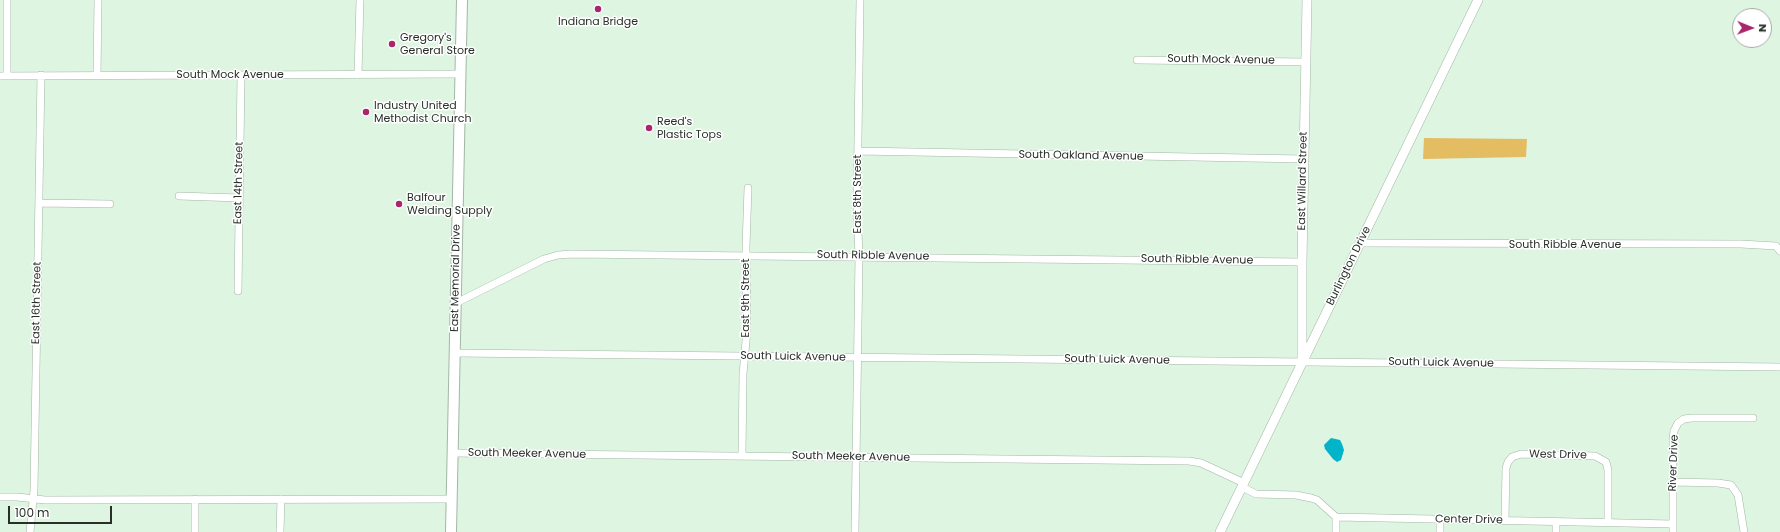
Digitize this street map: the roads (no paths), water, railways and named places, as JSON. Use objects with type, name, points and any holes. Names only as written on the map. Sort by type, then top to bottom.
[{"type":"main road","name":"East Memorial Drive","points":[[451,532],[462,0]]},
{"type":"street","points":[[3,75],[7,0]]},
{"type":"street","points":[[97,76],[98,0]]},
{"type":"street","points":[[358,75],[360,0]]},
{"type":"street","name":"East 8th Street","points":[[855,532],[859,256],[857,207],[860,0]]},
{"type":"street","name":"East Willard Street","points":[[1302,362],[1302,262],[1307,0]]},
{"type":"street","name":"Burlington Drive","points":[[1220,532],[1478,0]]},
{"type":"street","name":"South Mock Avenue","points":[[1137,60],[1306,62]]},
{"type":"street","name":"South Mock Avenue","points":[[3,75],[97,76],[460,74]]},
{"type":"street","name":"East 16th Street","points":[[30,532],[33,498],[41,75]]},
{"type":"street","name":"East 14th Street","points":[[238,291],[241,75]]},
{"type":"street","name":"South Oakland Avenue","points":[[858,151],[1304,159]]},
{"type":"street","name":"East 9th Street","points":[[742,456],[743,374],[746,356],[746,255],[748,188]]},
{"type":"street","points":[[179,196],[239,198]]},
{"type":"street","points":[[39,203],[110,204]]},
{"type":"street","name":"South Ribble Avenue","points":[[1360,243],[1770,245],[1776,246],[1780,250]]},
{"type":"street","name":"South Ribble Avenue","points":[[456,303],[544,259],[558,255],[859,256],[1302,262]]},
{"type":"street","name":"South Luick Avenue","points":[[455,353],[1780,367]]},
{"type":"street","name":"River Drive","points":[[1673,532],[1672,482],[1674,431],[1681,420],[1692,418],[1752,418]]},
{"type":"street","name":"South Meeker Avenue","points":[[453,453],[1197,461],[1243,485],[1256,494],[1296,494],[1317,500],[1336,518]]},
{"type":"street","name":"West Drive","points":[[1505,520],[1506,468],[1512,457],[1521,454],[1596,456],[1606,462],[1608,470],[1608,523]]},
{"type":"street","points":[[1672,482],[1718,483],[1731,485],[1738,495],[1744,532]]},
{"type":"street","points":[[0,497],[452,499]]},
{"type":"street","points":[[195,499],[195,532]]},
{"type":"street","points":[[280,532],[281,499]]},
{"type":"street","points":[[1336,518],[1336,532]]},
{"type":"street","name":"Center Drive","points":[[1336,518],[1673,524]]},
{"type":"street","points":[[1440,520],[1440,532]]},
{"type":"street","points":[[1556,522],[1556,532]]},
{"type":"water","points":[[1331,438],[1340,440],[1344,450],[1341,460],[1337,462],[1325,449],[1324,445]]},
{"type":"place","name":"Indiana Bridge","points":[[598,9]]},
{"type":"place","name":"Gregory's General Store","points":[[392,44]]},
{"type":"place","name":"Industry United Methodist Church","points":[[366,112]]},
{"type":"place","name":"Reed's Plastic Tops","points":[[649,128]]},
{"type":"place","name":"Balfour Welding Supply","points":[[399,204]]}]
